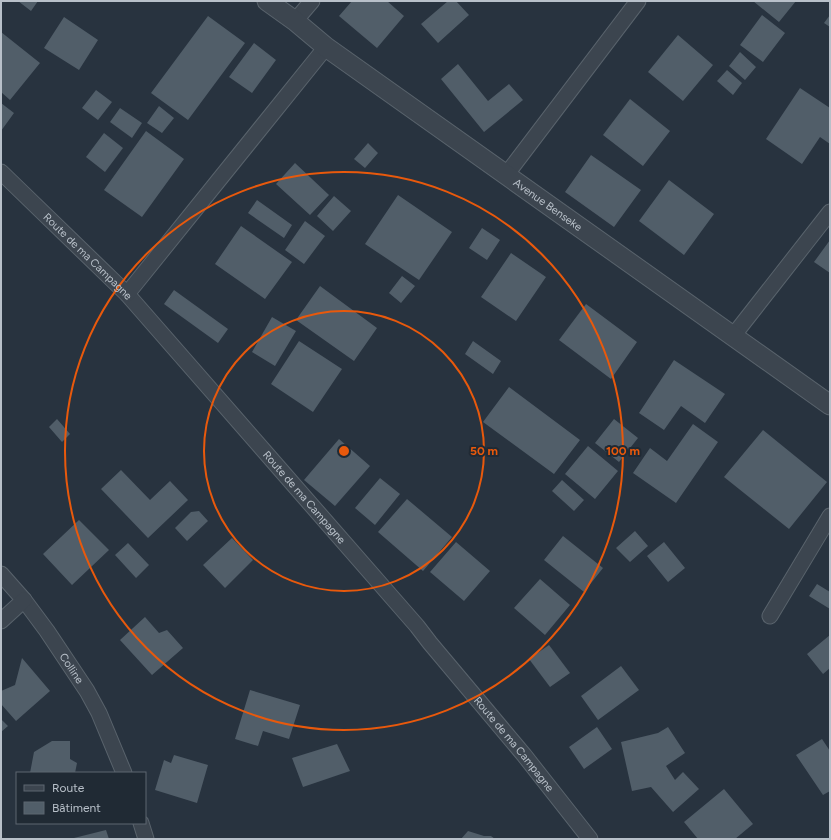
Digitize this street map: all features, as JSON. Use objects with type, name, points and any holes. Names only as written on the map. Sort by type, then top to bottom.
[{"type":"street","name":"Avenue Benseke","points":[[267,1],[295,21],[326,47],[830,405]]},
{"type":"street","points":[[295,21],[312,1]]},
{"type":"street","points":[[506,175],[638,1]]},
{"type":"street","points":[[127,294],[326,47]]},
{"type":"street","name":"Route de ma Campagne","points":[[1,172],[127,294],[417,626],[524,754],[590,839]]},
{"type":"street","points":[[733,336],[830,212]]},
{"type":"street","points":[[770,616],[830,516]]},
{"type":"street","name":"Colline","points":[[1,574],[24,600],[47,630],[87,691],[99,713],[124,772]]},
{"type":"street","points":[[1,620],[24,600]]},
{"type":"street","points":[[141,824],[146,839]]},
{"type":"building","points":[[18,1],[38,1],[31,11]]},
{"type":"building","points":[[352,1],[387,1],[404,16],[377,48],[339,16]]},
{"type":"building","points":[[448,1],[456,1],[469,15],[438,43],[421,24]]},
{"type":"building","points":[[753,1],[796,1],[779,22]]},
{"type":"building","points":[[762,15],[785,33],[763,62],[740,45]]},
{"type":"building","points":[[830,15],[830,27],[824,23]]},
{"type":"building","points":[[208,16],[245,43],[188,120],[151,93]]},
{"type":"building","points":[[64,17],[98,40],[79,70],[44,48]]},
{"type":"building","points":[[1,32],[40,63],[10,100],[1,92]]},
{"type":"building","points":[[678,35],[713,65],[683,101],[648,72]]},
{"type":"building","points":[[254,43],[276,60],[252,93],[229,77]]},
{"type":"building","points":[[740,52],[756,67],[745,80],[729,66]]},
{"type":"building","points":[[458,64],[488,101],[509,84],[523,100],[484,132],[441,79]]},
{"type":"building","points":[[727,70],[742,83],[733,95],[717,81]]},
{"type":"building","points":[[800,88],[830,108],[830,144],[820,137],[802,164],[766,139]]},
{"type":"building","points":[[96,90],[112,102],[98,120],[82,108]]},
{"type":"building","points":[[630,99],[670,131],[643,166],[603,135]]},
{"type":"building","points":[[1,103],[14,113],[1,131]]},
{"type":"building","points":[[159,106],[174,118],[162,133],[147,123]]},
{"type":"building","points":[[120,108],[142,123],[132,138],[110,122]]},
{"type":"building","points":[[146,131],[184,159],[142,217],[104,190]]},
{"type":"building","points":[[104,133],[123,148],[105,172],[86,157]]},
{"type":"building","points":[[368,143],[378,153],[365,168],[354,159]]},
{"type":"building","points":[[591,155],[641,190],[614,227],[565,192]]},
{"type":"building","points":[[295,163],[329,195],[310,215],[276,184]]},
{"type":"building","points":[[669,180],[714,214],[684,255],[639,221]]},
{"type":"building","points":[[398,195],[452,232],[419,280],[365,244]]},
{"type":"building","points":[[334,196],[351,211],[333,231],[317,216]]},
{"type":"building","points":[[257,200],[292,225],[284,238],[248,213]]},
{"type":"building","points":[[305,221],[325,236],[304,264],[285,250]]},
{"type":"building","points":[[241,226],[292,262],[265,299],[215,264]]},
{"type":"building","points":[[482,228],[500,240],[487,260],[469,248]]},
{"type":"building","points":[[830,240],[830,273],[814,262]]},
{"type":"building","points":[[511,253],[546,277],[516,321],[481,297]]},
{"type":"building","points":[[402,276],[415,286],[401,303],[389,293]]},
{"type":"building","points":[[320,286],[377,328],[354,361],[296,320]]},
{"type":"building","points":[[174,290],[228,329],[218,343],[164,304]]},
{"type":"building","points":[[586,304],[637,342],[611,379],[559,340]]},
{"type":"building","points":[[272,317],[296,331],[275,366],[252,352]]},
{"type":"building","points":[[299,341],[342,369],[313,412],[271,384]]},
{"type":"building","points":[[473,341],[501,361],[493,374],[465,354]]},
{"type":"building","points":[[674,360],[725,394],[705,423],[681,406],[664,430],[639,413]]},
{"type":"building","points":[[509,387],[580,440],[554,474],[483,422]]},
{"type":"building","points":[[57,419],[70,434],[62,442],[49,427]]},
{"type":"building","points":[[614,419],[638,438],[619,462],[595,443]]},
{"type":"building","points":[[693,424],[718,442],[676,503],[633,473],[650,448],[667,461]]},
{"type":"building","points":[[763,430],[827,482],[789,529],[724,477]]},
{"type":"building","points":[[339,439],[370,466],[335,506],[304,480]]},
{"type":"building","points":[[588,446],[618,471],[595,499],[565,474]]},
{"type":"building","points":[[121,470],[150,500],[170,481],[188,500],[148,538],[101,489]]},
{"type":"building","points":[[380,478],[400,494],[375,525],[355,508]]},
{"type":"building","points":[[562,480],[584,500],[574,511],[552,491]]},
{"type":"building","points":[[407,499],[452,537],[423,571],[378,532]]},
{"type":"building","points":[[199,511],[208,521],[187,541],[175,528],[191,512]]},
{"type":"building","points":[[79,520],[109,550],[72,585],[43,554]]},
{"type":"building","points":[[635,531],[648,546],[630,562],[616,548]]},
{"type":"building","points":[[563,536],[603,568],[584,592],[544,560]]},
{"type":"building","points":[[232,538],[253,560],[225,588],[203,565]]},
{"type":"building","points":[[456,542],[490,571],[464,601],[430,572]]},
{"type":"building","points":[[664,542],[685,568],[668,582],[647,556]]},
{"type":"building","points":[[128,543],[149,565],[136,578],[115,555]]},
{"type":"building","points":[[540,579],[570,605],[545,635],[514,608]]},
{"type":"building","points":[[817,584],[830,592],[830,609],[809,596]]},
{"type":"building","points":[[145,617],[159,633],[167,630],[183,648],[152,675],[120,640]]},
{"type":"building","points":[[830,635],[830,668],[823,674],[807,654]]},
{"type":"building","points":[[549,645],[570,673],[550,687],[529,659]]},
{"type":"building","points":[[22,658],[50,691],[16,721],[1,704],[1,691],[15,685]]},
{"type":"building","points":[[621,666],[639,690],[598,720],[581,696]]},
{"type":"building","points":[[250,690],[300,705],[289,739],[263,731],[258,746],[235,739]]},
{"type":"building","points":[[1,719],[8,726],[1,732]]},
{"type":"building","points":[[597,727],[612,749],[584,769],[569,747]]},
{"type":"building","points":[[668,727],[685,753],[666,766],[675,780],[683,772],[699,789],[673,812],[651,787],[632,791],[621,742],[658,733]]},
{"type":"building","points":[[822,739],[830,751],[830,791],[823,795],[796,755]]},
{"type":"building","points":[[52,741],[70,741],[70,759],[77,763],[75,772],[30,772],[34,752]]},
{"type":"building","points":[[337,744],[350,771],[303,787],[292,758]]},
{"type":"building","points":[[174,755],[208,765],[197,803],[155,790],[164,760],[171,763]]},
{"type":"building","points":[[724,789],[753,824],[735,839],[698,839],[684,822]]},
{"type":"building","points":[[106,830],[109,839],[74,839],[74,838]]},
{"type":"building","points":[[468,831],[484,836],[491,836],[495,839],[461,839]]}]
